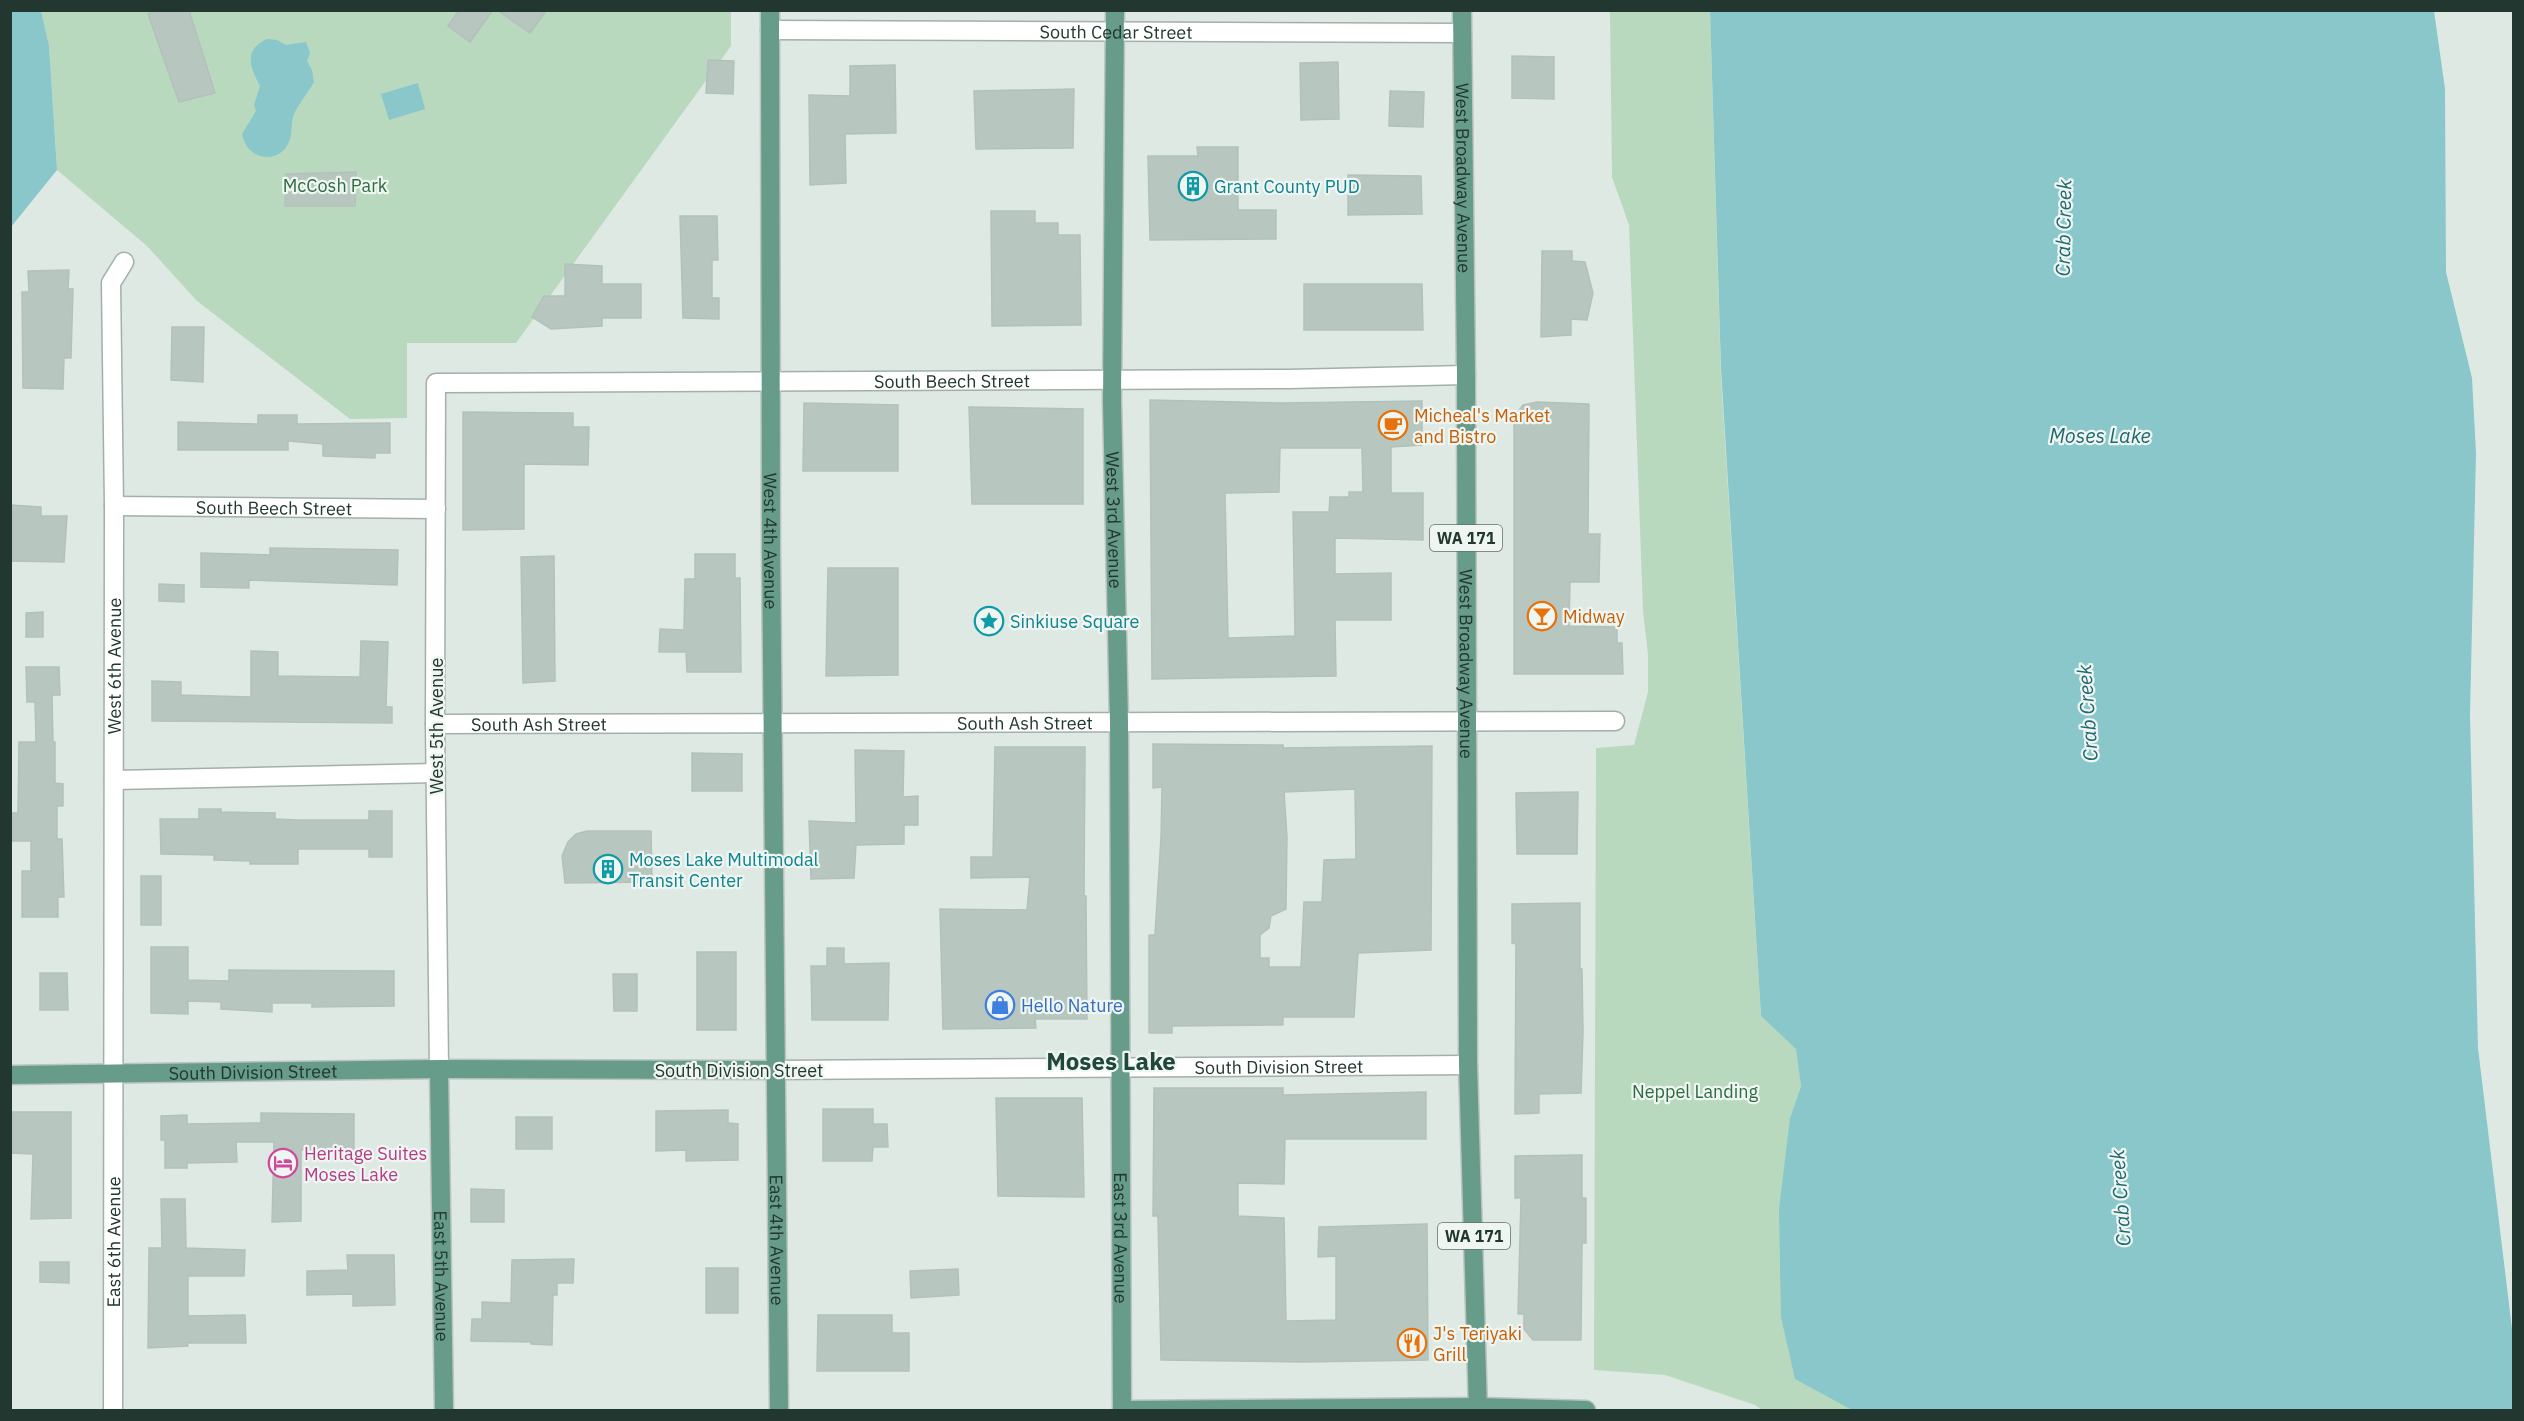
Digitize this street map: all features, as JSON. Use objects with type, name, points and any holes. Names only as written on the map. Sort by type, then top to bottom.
[{"type":"main road","name":"West 4th Avenue","points":[[770,10],[775,1070]]},
{"type":"main road","name":"West 3rd Avenue","points":[[1115,10],[1112,380],[1119,722],[1120,1066]]},
{"type":"main road","name":"West Broadway Avenue","points":[[1462,10],[1468,722],[1468,1065]]},
{"type":"main road","name":"WA 171","points":[[1468,1065],[1478,1409]]},
{"type":"main road","name":"East 3rd Avenue","points":[[1120,1066],[1122,1410]]},
{"type":"main road","name":"South Division Street","points":[[10,1075],[439,1069],[775,1070]]},
{"type":"main road","name":"East 5th Avenue","points":[[439,1069],[444,1410]]},
{"type":"main road","name":"East 4th Avenue","points":[[775,1070],[779,1410]]},
{"type":"main road","points":[[1127,1410],[1586,1410]]},
{"type":"street","name":"South Cedar Street","points":[[770,30],[1462,33]]},
{"type":"street","name":"West 6th Avenue","points":[[115,1073],[114,506],[111,284],[123,262]]},
{"type":"street","name":"South Beech Street","points":[[436,383],[771,380],[1287,380],[1466,375]]},
{"type":"street","name":"West 5th Avenue","points":[[436,383],[435,724],[439,1069]]},
{"type":"street","name":"South Beech Street","points":[[114,506],[436,509]]},
{"type":"street","name":"South Ash Street","points":[[435,724],[1616,721]]},
{"type":"street","points":[[114,780],[436,773]]},
{"type":"street","name":"South Division Street","points":[[775,1070],[1468,1065]]},
{"type":"street","name":"East 6th Avenue","points":[[113,1410],[115,1073]]},
{"type":"green space","name":"McCosh Park","points":[[41,11],[731,11],[731,46],[516,343],[407,343],[407,418],[350,419],[197,301],[147,246],[57,170],[49,45]]},
{"type":"green space","name":"Neppel Landing","points":[[1610,11],[1710,11],[1721,377],[1761,1016],[1797,1049],[1801,1086],[1790,1118],[1847,1407],[1851,1410],[1762,1410],[1755,1405],[1665,1375],[1594,1370],[1596,748],[1634,745],[1648,692],[1629,225],[1612,177]]},
{"type":"water","points":[[11,10],[41,11],[49,45],[57,170],[11,227]]},
{"type":"water","name":"Moses Lake","points":[[1710,11],[2434,11],[2445,89],[2446,272],[2472,378],[2476,453],[2470,715],[2478,1048],[2513,1337],[2513,1410],[1852,1410],[1795,1379],[1781,1317],[1779,1209],[1790,1118],[1801,1086],[1796,1049],[1761,1016],[1721,369]]},
{"type":"water","points":[[267,39],[277,40],[286,45],[306,42],[310,53],[307,61],[312,70],[314,82],[294,114],[289,142],[278,154],[271,157],[264,157],[250,150],[242,134],[256,111],[254,105],[260,86],[251,66],[252,54],[259,43]]},
{"type":"water","points":[[418,83],[425,109],[389,120],[381,94]]},
{"type":"building","points":[[158,10],[189,10],[215,93],[179,102],[148,14]]},
{"type":"building","points":[[459,10],[493,10],[470,42],[448,26]]},
{"type":"building","points":[[497,10],[547,10],[530,33]]},
{"type":"building","points":[[1512,56],[1554,57],[1554,99],[1512,98]]},
{"type":"building","points":[[708,60],[734,61],[733,94],[706,93]]},
{"type":"building","points":[[1338,62],[1339,119],[1301,120],[1300,63]]},
{"type":"building","points":[[895,65],[896,133],[845,134],[846,183],[810,185],[809,95],[850,96],[850,66]]},
{"type":"building","points":[[1074,89],[1073,148],[976,149],[974,91]]},
{"type":"building","points":[[1390,91],[1424,92],[1423,127],[1389,126]]},
{"type":"building","name":"Grant County PUD","points":[[1197,147],[1238,147],[1238,210],[1276,210],[1276,239],[1150,240],[1148,156],[1198,156]]},
{"type":"building","points":[[356,172],[355,206],[285,206],[286,174]]},
{"type":"building","points":[[1348,175],[1421,176],[1422,214],[1348,215]]},
{"type":"building","points":[[991,211],[1035,211],[1035,223],[1058,223],[1058,235],[1080,235],[1081,325],[992,326]]},
{"type":"building","points":[[680,216],[717,216],[718,260],[712,260],[712,298],[719,298],[719,319],[683,318]]},
{"type":"building","points":[[1542,251],[1572,251],[1572,261],[1585,262],[1593,293],[1587,320],[1571,319],[1571,335],[1541,337]]},
{"type":"building","points":[[565,264],[602,266],[602,284],[641,284],[641,318],[602,318],[602,326],[551,329],[532,317],[544,296],[565,296]]},
{"type":"building","points":[[69,270],[68,289],[73,289],[71,358],[64,358],[63,389],[23,388],[22,292],[29,292],[28,271]]},
{"type":"building","points":[[1304,284],[1422,284],[1423,330],[1304,330]]},
{"type":"building","points":[[172,327],[204,327],[203,382],[171,380]]},
{"type":"building","points":[[1150,400],[1280,403],[1422,401],[1422,445],[1391,447],[1391,493],[1423,493],[1423,540],[1335,538],[1335,574],[1391,573],[1391,620],[1335,620],[1336,676],[1152,679]],"holes":[[[1280,448],[1362,448],[1363,492],[1349,492],[1349,497],[1330,497],[1329,512],[1293,512],[1295,636],[1228,638],[1225,493],[1279,492]]]},
{"type":"building","points":[[1537,402],[1589,404],[1588,534],[1600,534],[1599,582],[1570,582],[1569,626],[1617,627],[1617,643],[1622,643],[1623,674],[1514,674],[1514,423],[1515,416],[1523,405]]},
{"type":"building","points":[[804,403],[898,405],[898,471],[803,471]]},
{"type":"building","points":[[969,407],[1083,409],[1083,504],[972,504]]},
{"type":"building","points":[[463,412],[573,413],[573,427],[589,427],[588,465],[524,464],[524,529],[463,530]]},
{"type":"building","points":[[258,415],[297,415],[297,424],[390,423],[390,453],[375,453],[375,458],[323,456],[323,444],[288,441],[288,450],[178,450],[178,422],[258,424]]},
{"type":"building","points":[[10,505],[41,507],[41,516],[67,516],[64,562],[10,561]]},
{"type":"building","points":[[270,548],[398,550],[397,585],[249,580],[249,588],[201,587],[201,553],[270,555]]},
{"type":"building","points":[[695,554],[735,554],[735,578],[740,578],[741,672],[687,672],[686,652],[659,652],[660,629],[684,630],[685,579],[695,579]]},
{"type":"building","points":[[554,556],[555,681],[523,683],[521,557]]},
{"type":"building","points":[[828,568],[898,568],[898,675],[826,676]]},
{"type":"building","points":[[159,584],[184,585],[184,602],[159,601]]},
{"type":"building","points":[[43,612],[43,637],[26,637],[26,613]]},
{"type":"building","points":[[361,641],[388,642],[386,707],[392,707],[392,723],[152,721],[152,681],[181,682],[181,695],[251,697],[251,651],[278,652],[278,676],[360,677]]},
{"type":"building","points":[[26,667],[59,667],[60,695],[52,695],[55,783],[63,784],[63,806],[57,806],[57,839],[62,839],[64,897],[58,897],[58,917],[22,917],[22,871],[31,871],[31,841],[10,841],[10,813],[18,813],[19,742],[36,742],[35,702],[27,702]]},
{"type":"building","points":[[1153,744],[1283,745],[1283,748],[1432,746],[1431,950],[1358,953],[1354,1017],[1283,1017],[1283,1025],[1172,1026],[1172,1033],[1149,1033],[1149,935],[1155,935],[1162,787],[1153,788]],"holes":[[[1355,789],[1356,859],[1324,860],[1322,902],[1304,902],[1301,967],[1269,967],[1269,958],[1260,958],[1260,935],[1269,928],[1271,916],[1286,909],[1287,837],[1284,792]]]},
{"type":"building","points":[[995,747],[1085,747],[1084,896],[1086,896],[1087,1019],[1035,1019],[1036,1028],[943,1029],[940,909],[1027,910],[1030,877],[971,878],[971,857],[993,857]]},
{"type":"building","points":[[855,750],[904,751],[903,797],[918,796],[918,825],[904,825],[904,844],[856,845],[854,878],[811,879],[809,821],[856,823]]},
{"type":"building","points":[[692,753],[742,754],[742,791],[692,791]]},
{"type":"building","points":[[1578,792],[1577,854],[1517,854],[1516,793]]},
{"type":"building","points":[[199,809],[221,809],[221,812],[275,813],[275,819],[298,820],[369,820],[369,811],[392,811],[392,857],[369,857],[369,849],[298,849],[298,864],[250,864],[250,861],[214,860],[214,855],[161,854],[160,819],[199,819]]},
{"type":"building","name":"Moses Lake Multimodal Transit Center","points":[[587,831],[651,831],[652,882],[565,883],[562,856],[568,842],[576,834]]},
{"type":"building","points":[[141,876],[161,876],[161,925],[141,925]]},
{"type":"building","points":[[1580,903],[1583,1032],[1581,1093],[1539,1094],[1539,1113],[1515,1114],[1516,944],[1512,943],[1512,904]]},
{"type":"building","points":[[151,947],[188,947],[188,980],[229,981],[229,970],[394,971],[394,1006],[312,1007],[312,1003],[272,1003],[272,1012],[221,1009],[221,1002],[188,1001],[188,1014],[151,1013]]},
{"type":"building","points":[[827,948],[844,948],[844,964],[889,963],[888,1020],[812,1020],[811,966],[827,966]]},
{"type":"building","points":[[697,952],[736,952],[736,1030],[697,1030]]},
{"type":"building","points":[[40,973],[67,973],[68,1010],[40,1010]]},
{"type":"building","points":[[613,974],[637,974],[637,1011],[614,1011]]},
{"type":"building","points":[[1154,1088],[1283,1088],[1283,1095],[1426,1092],[1426,1139],[1285,1139],[1284,1184],[1238,1183],[1238,1216],[1284,1218],[1286,1321],[1336,1320],[1336,1256],[1318,1257],[1319,1227],[1427,1224],[1428,1360],[1303,1362],[1161,1360],[1158,1216],[1153,1216]]},
{"type":"building","points":[[996,1098],[1082,1098],[1084,1197],[998,1196]]},
{"type":"building","points":[[823,1109],[873,1109],[873,1124],[887,1124],[888,1147],[873,1147],[872,1161],[823,1161]]},
{"type":"building","points":[[728,1110],[728,1123],[738,1124],[738,1160],[686,1161],[686,1150],[656,1151],[656,1111]]},
{"type":"building","points":[[10,1112],[71,1112],[71,1218],[31,1219],[33,1154],[10,1153]]},
{"type":"building","points":[[261,1113],[354,1114],[354,1150],[301,1150],[301,1221],[272,1222],[274,1142],[236,1142],[237,1162],[187,1163],[187,1168],[165,1168],[165,1140],[161,1140],[161,1116],[187,1115],[187,1124],[261,1123]]},
{"type":"building","points":[[516,1117],[552,1117],[552,1149],[516,1149]]},
{"type":"building","points":[[1582,1155],[1582,1198],[1586,1198],[1586,1243],[1582,1243],[1581,1340],[1533,1340],[1524,1329],[1524,1314],[1518,1314],[1521,1198],[1515,1198],[1515,1156]]},
{"type":"building","points":[[471,1189],[504,1190],[504,1222],[471,1222]]},
{"type":"building","points":[[161,1199],[185,1199],[186,1248],[245,1250],[244,1276],[188,1276],[188,1316],[245,1315],[246,1343],[187,1343],[188,1346],[148,1348],[149,1248],[162,1248]]},
{"type":"building","points":[[347,1255],[394,1255],[395,1305],[353,1306],[353,1294],[307,1295],[307,1271],[348,1270]]},
{"type":"building","points":[[574,1259],[573,1283],[557,1283],[557,1295],[553,1295],[552,1345],[531,1344],[531,1342],[471,1341],[472,1319],[482,1319],[482,1302],[511,1303],[512,1260]]},
{"type":"building","points":[[40,1262],[69,1262],[69,1283],[40,1282]]},
{"type":"building","points":[[706,1268],[738,1268],[738,1313],[706,1313]]},
{"type":"building","points":[[958,1269],[959,1295],[911,1298],[910,1271]]},
{"type":"building","points":[[818,1315],[892,1315],[892,1333],[909,1333],[909,1371],[817,1371]]},
{"type":"place","name":"Grant County PUD","points":[[1193,186]]},
{"type":"place","name":"Micheal's Market and Bistro","points":[[1393,425]]},
{"type":"place","name":"Midway","points":[[1542,616]]},
{"type":"place","name":"Sinkiuse Square","points":[[989,621]]},
{"type":"place","name":"Moses Lake Multimodal Transit Center","points":[[608,869]]},
{"type":"place","name":"Hello Nature","points":[[1000,1005]]},
{"type":"place","name":"Heritage Suites Moses Lake","points":[[283,1163]]},
{"type":"place","name":"J's Teriyaki Grill","points":[[1412,1343]]},
{"type":"district","name":"Moses Lake","points":[[1111,1061]]},
{"type":"water label","name":"Crab Creek","points":[[2063,228]]},
{"type":"water label","name":"Crab Creek","points":[[2087,713]]},
{"type":"water label","name":"Crab Creek","points":[[2120,1198]]}]
